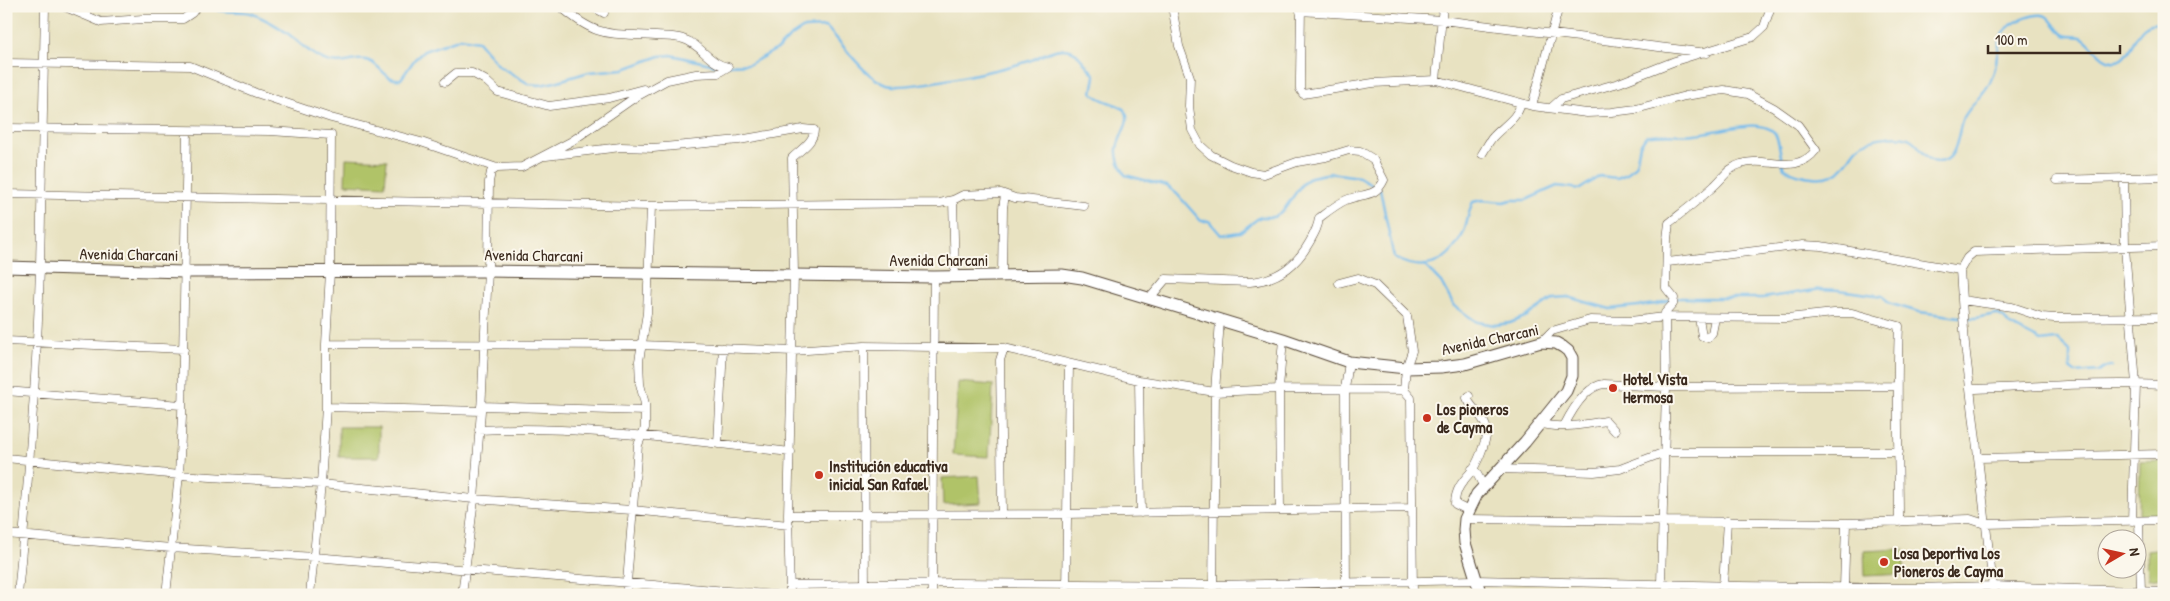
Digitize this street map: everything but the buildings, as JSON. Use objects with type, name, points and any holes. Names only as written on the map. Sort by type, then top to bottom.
[{"type":"main road","name":"Avenida Charcani","points":[[6,267],[184,272],[488,271],[955,277],[1062,275],[1075,277],[1283,339],[1349,362],[1406,368],[1441,367],[1465,364],[1541,342],[1556,343],[1563,346],[1572,358],[1572,376],[1566,391],[1478,494],[1467,515]]},
{"type":"main road","points":[[1467,515],[1464,530],[1466,543],[1481,595]]},
{"type":"street","points":[[18,595],[30,459],[40,268],[45,6]]},
{"type":"street","points":[[63,6],[101,22],[183,19],[197,7]]},
{"type":"street","points":[[6,63],[190,66],[256,93],[331,118],[421,142],[497,168],[522,166],[572,142],[655,86],[667,80],[696,74],[718,73],[728,67],[718,65],[702,50],[682,38],[610,35],[596,31],[575,20],[560,6]]},
{"type":"street","points":[[591,6],[604,13]]},
{"type":"street","points":[[1149,299],[1166,279],[1250,282],[1275,277],[1293,265],[1303,254],[1318,228],[1319,218],[1346,200],[1374,193],[1380,189],[1384,180],[1373,159],[1360,151],[1349,150],[1326,157],[1298,162],[1264,174],[1231,165],[1211,155],[1200,145],[1192,130],[1189,106],[1190,77],[1178,46],[1172,6]]},
{"type":"street","points":[[1436,80],[1443,6]]},
{"type":"street","points":[[1532,106],[1559,6]]},
{"type":"street","points":[[1552,107],[1561,99],[1619,83],[1676,61],[1753,37],[1764,27],[1771,6]]},
{"type":"street","points":[[1661,584],[1666,387],[1665,312],[1673,304],[1674,298],[1666,288],[1669,223],[1715,185],[1730,169],[1742,163],[1799,164],[1810,158],[1816,150],[1810,138],[1798,125],[1748,94],[1724,90],[1686,96],[1636,109],[1587,113],[1552,107],[1532,106],[1436,80],[1373,83],[1303,94],[1300,84],[1300,9],[1442,20],[1708,52]]},
{"type":"street","points":[[445,82],[456,73],[472,73],[485,80],[498,92],[549,106],[609,98],[655,86]]},
{"type":"street","points":[[1482,154],[1493,136],[1506,128],[1520,110],[1521,103]]},
{"type":"street","points":[[6,128],[270,131],[331,135],[330,272],[326,344],[326,407],[321,484],[310,595]]},
{"type":"street","points":[[542,156],[621,147],[654,148],[739,140],[804,129],[814,130],[814,136],[792,158],[794,275],[788,515],[790,595]]},
{"type":"street","points":[[166,595],[179,475],[184,349],[187,131]]},
{"type":"street","points":[[462,595],[474,499],[481,409],[491,172],[497,168]]},
{"type":"street","points":[[2124,178],[2125,248],[2136,384],[2136,521],[2141,592]]},
{"type":"street","points":[[2057,180],[2164,178]]},
{"type":"street","points":[[6,194],[651,206],[794,203],[940,203],[953,200],[963,194],[1005,195],[1015,198],[1084,206]]},
{"type":"street","points":[[1002,276],[1003,208],[1005,195]]},
{"type":"street","points":[[953,200],[955,277]]},
{"type":"street","points":[[626,595],[638,445],[645,428],[645,411],[640,384],[639,361],[647,314],[647,273],[651,206]]},
{"type":"street","points":[[1668,262],[1803,245],[1821,246],[1960,270]]},
{"type":"street","points":[[1994,595],[1978,458],[1960,270],[1967,258],[1974,252],[2164,246]]},
{"type":"street","points":[[932,595],[934,276]]},
{"type":"street","points":[[1339,283],[1358,278],[1375,285],[1407,316],[1412,351],[1406,368],[1404,390],[1411,398],[1413,595]]},
{"type":"street","points":[[1962,300],[1999,305],[2054,318],[2164,317]]},
{"type":"street","points":[[1541,342],[1552,331],[1590,320],[1630,321],[1665,317],[1787,318],[1852,313],[1898,326],[1896,386],[1899,452],[1899,522]]},
{"type":"street","points":[[1699,318],[1702,336],[1708,338],[1712,333],[1715,318]]},
{"type":"street","points":[[1213,595],[1215,392],[1220,320]]},
{"type":"street","points":[[1280,510],[1279,389],[1283,339]]},
{"type":"street","points":[[6,341],[184,349]]},
{"type":"street","points":[[326,344],[642,346],[793,351],[864,346],[1004,348],[1139,380],[1215,392],[1279,389],[1404,390]]},
{"type":"street","points":[[864,346],[865,595]]},
{"type":"street","points":[[718,444],[723,348]]},
{"type":"street","points":[[1002,513],[1000,360],[1004,348]]},
{"type":"street","points":[[1346,595],[1345,389],[1349,362]]},
{"type":"street","points":[[1066,595],[1069,364]]},
{"type":"street","points":[[1139,380],[1141,513]]},
{"type":"street","points":[[1971,389],[2068,386],[2114,382],[2164,385]]},
{"type":"street","points":[[1564,426],[1583,398],[1599,385],[1666,387],[1896,386]]},
{"type":"street","points":[[6,391],[181,405]]},
{"type":"street","points":[[1469,396],[1467,398],[1487,427],[1487,432],[1472,469],[1463,480],[1455,496],[1455,504],[1467,515],[1663,521],[1846,523],[1970,519],[1985,524],[2164,520]]},
{"type":"street","points":[[326,407],[645,411]]},
{"type":"street","points":[[1539,423],[1548,426],[1564,426],[1607,421],[1615,431]]},
{"type":"street","points":[[479,430],[510,428],[641,436],[791,452]]},
{"type":"street","points":[[1500,469],[1594,472],[1620,469],[1665,452],[1899,452]]},
{"type":"street","points":[[1978,458],[2164,454]]},
{"type":"street","points":[[6,458],[179,475],[321,484],[474,499],[632,510],[789,525]]},
{"type":"street","points":[[1472,469],[1476,472],[1484,487]]},
{"type":"street","points":[[788,515],[1066,514],[1412,508]]},
{"type":"street","points":[[1727,522],[1726,586],[1729,595]]},
{"type":"street","points":[[1844,588],[1846,523]]},
{"type":"street","points":[[6,534],[775,595]]},
{"type":"street","points":[[790,585],[932,583],[1213,585],[1476,580],[1938,591],[1993,586],[2160,593]]},
{"type":"green space","points":[[346,158],[387,160],[385,186],[345,184]]},
{"type":"green space","points":[[958,382],[993,385],[989,457],[953,455]]},
{"type":"green space","points":[[339,427],[379,427],[379,457],[339,457]]},
{"type":"green space","points":[[2164,461],[2164,515],[2139,515],[2140,462]]},
{"type":"green space","points":[[979,476],[981,503],[943,505],[942,478]]},
{"type":"green space","name":"Losa Deportiva Los Pioneros de Cayma","points":[[1903,549],[1904,574],[1865,576],[1864,551]]},
{"type":"green space","points":[[2164,549],[2164,577],[2148,579],[2148,551]]},
{"type":"waterway","points":[[209,6],[220,11],[248,12],[280,28],[309,51],[324,60],[336,63],[366,60],[390,78],[395,79],[401,79],[415,59],[424,51],[461,38],[478,41],[499,66],[529,84],[540,85],[589,72],[624,69],[660,56],[671,55],[715,65]]},
{"type":"waterway","points":[[728,65],[750,64],[779,48],[790,37],[804,28],[826,27],[869,75],[887,85],[897,86],[933,82],[997,69],[1026,62],[1054,50],[1067,49],[1073,51],[1095,76],[1092,93],[1126,112],[1126,125],[1117,153],[1119,163],[1125,175],[1167,186],[1177,194],[1201,221],[1209,221],[1221,235],[1240,232],[1260,217],[1274,217],[1283,211],[1302,184],[1311,177],[1331,173],[1359,177],[1380,189],[1394,258],[1405,263],[1424,265],[1433,264],[1441,260],[1456,246],[1464,232],[1473,202],[1482,200],[1504,202],[1526,200],[1557,186],[1580,189],[1600,176],[1617,178],[1627,174],[1636,164],[1640,145],[1646,136],[1658,134],[1695,134],[1747,126],[1767,128],[1776,135],[1784,168],[1798,174],[1814,177],[1830,176],[1843,167],[1860,145],[1884,137],[1906,137],[1915,142],[1926,156],[1934,162],[1940,162],[1946,160],[1953,153],[1963,119],[1990,82],[1994,72],[2001,36],[2013,23],[2025,18],[2045,15],[2064,35],[2083,38],[2103,57],[2112,61],[2123,58],[2141,31],[2147,26],[2154,24],[2164,25]]},
{"type":"waterway","points":[[1424,265],[1441,282],[1454,306],[1477,322],[1495,325],[1510,323],[1527,316],[1553,298],[1568,297],[1610,309],[1657,304],[1674,298],[1763,298],[1822,289],[1883,296],[1888,303],[1919,312],[1960,317]]},
{"type":"waterway","points":[[1966,318],[1996,314],[2003,317],[2010,325],[2041,341],[2057,339],[2070,351],[2070,368],[2075,373],[2099,371],[2112,366]]},
{"type":"place","name":"Hotel Vista Hermosa","points":[[1613,388]]},
{"type":"place","name":"Los pioneros de Cayma","points":[[1427,418]]},
{"type":"place","name":"Institución educativa inicial San Rafael","points":[[819,475]]},
{"type":"place","name":"Losa Deportiva Los Pioneros de Cayma","points":[[1884,562]]}]
